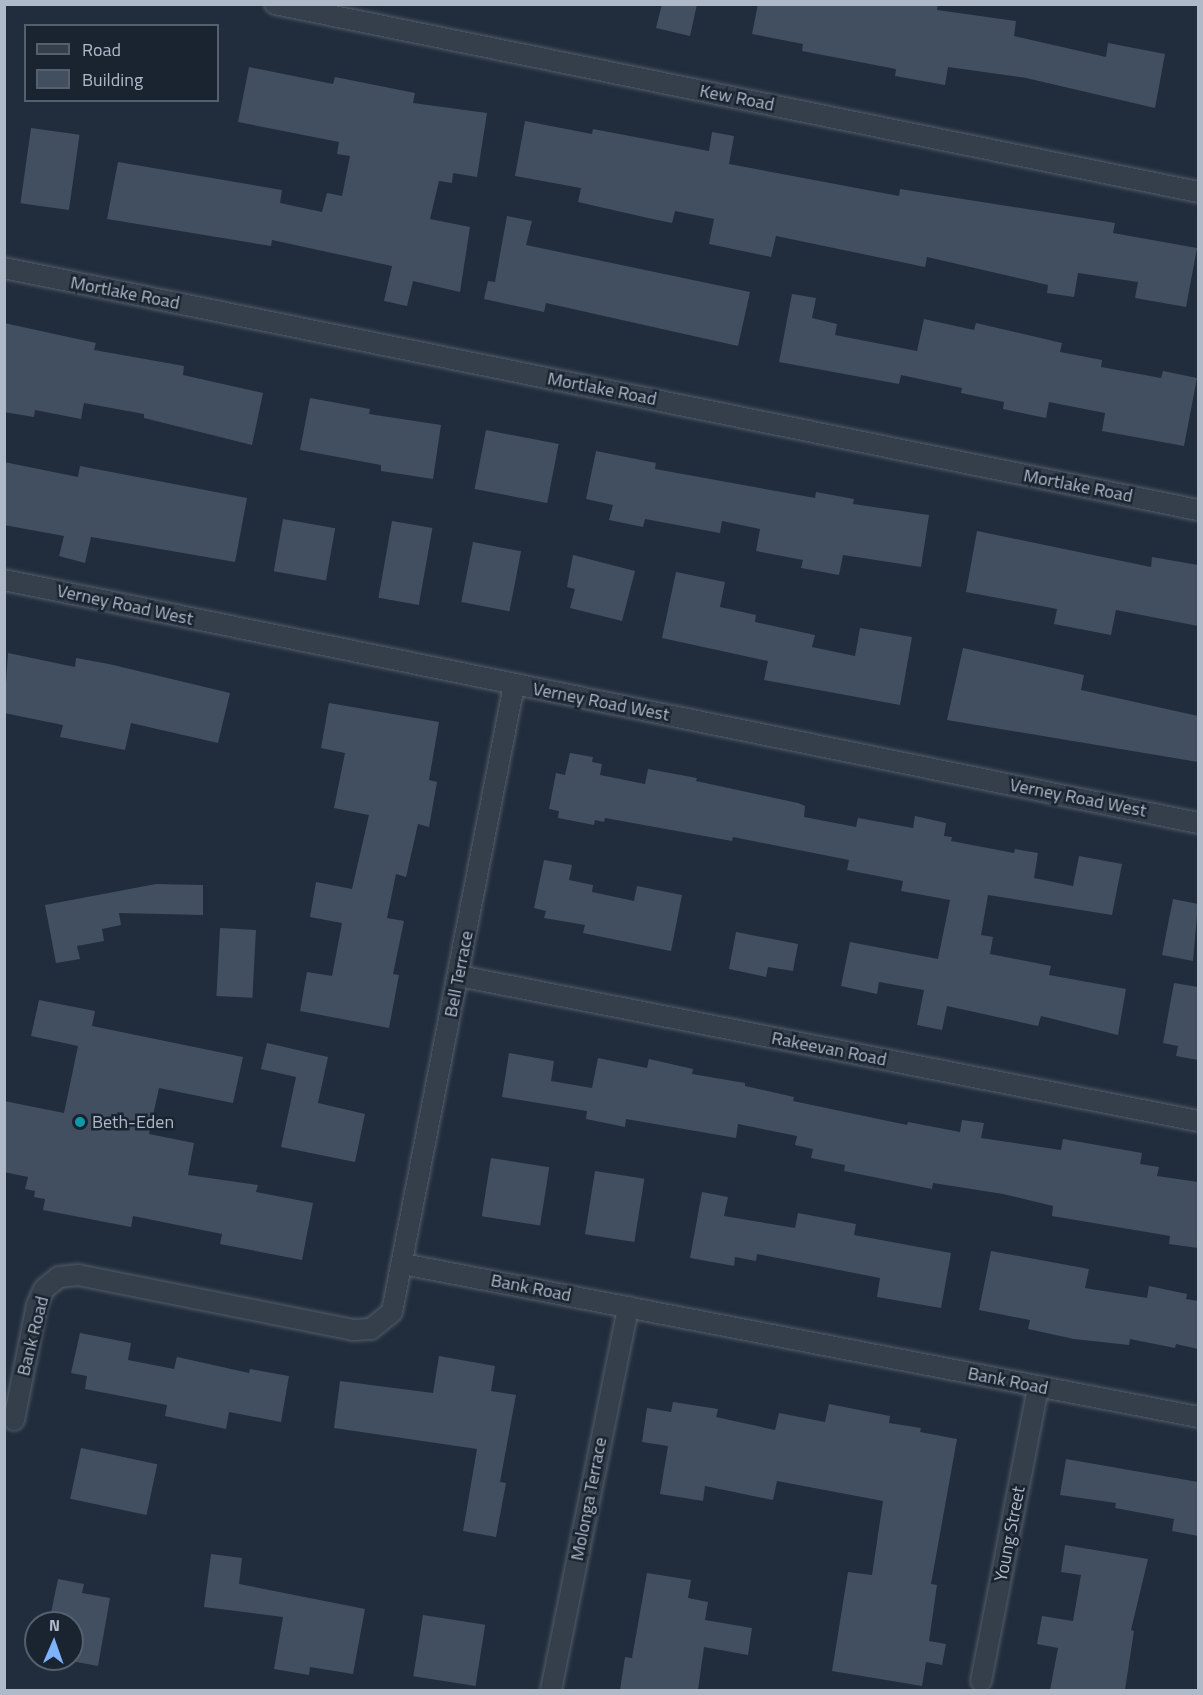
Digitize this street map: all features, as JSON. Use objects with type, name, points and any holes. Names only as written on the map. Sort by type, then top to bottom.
[{"type":"street","name":"Kew Road","points":[[275,4],[1198,192]]},
{"type":"street","name":"Mortlake Road","points":[[4,268],[1198,510]]},
{"type":"street","name":"Verney Road West","points":[[4,580],[1198,823]]},
{"type":"street","name":"Bell Terrace","points":[[403,1264],[514,685]]},
{"type":"street","name":"Rakeevan Road","points":[[459,976],[1198,1121]]},
{"type":"street","name":"Bank Road","points":[[14,1420],[37,1305],[44,1289],[59,1277],[78,1275],[363,1330],[380,1325],[392,1312],[403,1264],[1198,1417]]},
{"type":"street","name":"Molonga Terrace","points":[[551,1690],[628,1307]]},
{"type":"street","name":"Young Street","points":[[981,1681],[1038,1387]]},
{"type":"building","points":[[662,4],[697,4],[690,36],[656,28]]},
{"type":"building","points":[[758,4],[938,4],[937,10],[1016,21],[1014,36],[1106,57],[1108,43],[1165,54],[1155,108],[1026,78],[948,67],[945,85],[895,76],[896,69],[802,51],[803,44],[752,34]]},
{"type":"building","points":[[249,67],[333,84],[335,77],[415,93],[413,103],[487,113],[477,177],[453,173],[452,183],[439,181],[430,219],[470,227],[460,292],[413,281],[407,306],[384,301],[392,266],[272,240],[271,246],[107,219],[118,162],[282,190],[280,203],[322,212],[327,193],[342,196],[350,156],[337,154],[339,142],[238,122]]},
{"type":"building","points":[[525,121],[592,134],[593,129],[709,151],[712,132],[734,136],[729,164],[899,196],[900,189],[1115,223],[1113,233],[1197,248],[1186,307],[1135,298],[1138,282],[1078,273],[1074,297],[1047,293],[1048,285],[927,257],[925,267],[776,236],[771,257],[709,244],[714,219],[675,211],[672,223],[648,218],[578,202],[581,188],[515,176]]},
{"type":"building","points":[[31,128],[80,135],[69,210],[20,203]]},
{"type":"building","points":[[507,216],[532,221],[526,245],[750,292],[738,346],[546,303],[544,312],[484,299],[488,281],[495,282]]},
{"type":"building","points":[[792,294],[816,298],[812,318],[837,324],[835,335],[917,351],[924,319],[974,330],[976,323],[1062,343],[1060,352],[1102,360],[1101,367],[1161,378],[1163,371],[1197,378],[1184,446],[1102,431],[1105,413],[1049,402],[1046,418],[1003,409],[1004,402],[961,393],[962,388],[901,375],[899,384],[779,362]]},
{"type":"building","points":[[4,323],[96,343],[94,350],[184,366],[183,375],[263,393],[252,445],[144,418],[144,414],[84,403],[81,419],[35,410],[34,417],[4,412]]},
{"type":"building","points":[[310,398],[370,409],[369,414],[441,425],[433,479],[381,471],[381,465],[300,450]]},
{"type":"building","points":[[486,430],[559,444],[547,503],[475,489]]},
{"type":"building","points":[[596,451],[656,463],[655,469],[815,498],[816,492],[854,499],[853,504],[929,515],[921,567],[843,555],[839,575],[801,568],[803,560],[756,551],[760,529],[722,521],[720,533],[645,519],[643,527],[609,520],[613,505],[586,499]]},
{"type":"building","points":[[4,462],[78,477],[80,466],[247,498],[235,562],[91,537],[85,563],[59,556],[64,536],[4,525]]},
{"type":"building","points":[[283,519],[335,528],[326,580],[274,571]]},
{"type":"building","points":[[392,521],[432,528],[419,605],[378,598]]},
{"type":"building","points":[[977,531],[1151,567],[1152,557],[1198,565],[1198,626],[1116,610],[1111,635],[1054,624],[1057,609],[966,592]]},
{"type":"building","points":[[473,542],[521,551],[509,611],[461,602]]},
{"type":"building","points":[[573,555],[635,571],[622,621],[570,608],[575,589],[567,587]]},
{"type":"building","points":[[676,572],[725,582],[720,607],[756,615],[755,622],[815,635],[812,647],[855,656],[860,628],[912,637],[900,705],[764,680],[768,661],[662,638]]},
{"type":"building","points":[[963,648],[1084,675],[1081,690],[1198,716],[1198,762],[947,720]]},
{"type":"building","points":[[8,653],[75,667],[76,658],[230,693],[218,743],[131,723],[125,750],[60,737],[63,725],[4,713]]},
{"type":"building","points":[[329,703],[439,722],[429,780],[437,782],[429,827],[418,824],[406,877],[396,874],[387,918],[404,921],[393,974],[399,975],[389,1028],[300,1011],[307,972],[332,976],[342,923],[310,917],[316,882],[352,889],[369,815],[334,808],[345,753],[321,748]]},
{"type":"building","points":[[570,753],[593,757],[592,762],[602,764],[600,775],[645,784],[648,769],[697,778],[696,781],[798,803],[805,806],[804,817],[856,827],[858,818],[913,828],[915,816],[946,823],[944,836],[952,837],[951,841],[1014,853],[1015,849],[1038,853],[1034,878],[1073,886],[1079,856],[1122,864],[1112,915],[988,895],[981,935],[993,937],[990,954],[1051,966],[1049,975],[1126,989],[1118,1035],[1041,1016],[1038,1026],[947,1006],[942,1030],[917,1025],[924,990],[879,982],[877,994],[841,986],[850,942],[938,959],[950,900],[901,891],[903,881],[847,870],[849,860],[733,837],[732,841],[605,818],[604,822],[595,820],[594,825],[558,818],[559,811],[549,809],[556,773],[565,775]]},
{"type":"building","points":[[544,860],[572,865],[569,880],[593,885],[592,892],[634,901],[637,886],[682,895],[671,951],[583,933],[585,925],[544,918],[546,911],[534,908]]},
{"type":"building","points":[[156,884],[203,885],[203,915],[119,913],[121,925],[102,929],[104,941],[77,946],[80,959],[56,963],[45,905]]},
{"type":"building","points":[[1173,899],[1198,904],[1193,961],[1162,955]]},
{"type":"building","points":[[220,928],[256,930],[252,998],[216,996]]},
{"type":"building","points":[[736,932],[798,944],[793,971],[768,967],[766,977],[729,969]]},
{"type":"building","points":[[1174,983],[1198,987],[1198,1060],[1176,1056],[1178,1046],[1163,1043]]},
{"type":"building","name":"Beth-Eden","points":[[39,1000],[95,1011],[92,1026],[243,1057],[233,1103],[159,1088],[149,1134],[194,1143],[188,1175],[258,1185],[256,1192],[313,1203],[302,1260],[220,1244],[222,1234],[133,1216],[131,1227],[43,1210],[45,1199],[34,1197],[35,1191],[25,1189],[28,1177],[4,1172],[4,1101],[64,1113],[78,1046],[31,1036]]},
{"type":"building","points":[[267,1043],[328,1057],[318,1103],[365,1114],[355,1162],[281,1147],[296,1077],[261,1069]]},
{"type":"building","points":[[509,1053],[554,1061],[551,1081],[592,1088],[598,1058],[647,1068],[649,1059],[693,1069],[692,1074],[745,1083],[745,1086],[794,1097],[793,1101],[907,1125],[908,1122],[960,1132],[962,1120],[984,1123],[981,1138],[1061,1150],[1063,1139],[1142,1153],[1140,1164],[1159,1167],[1157,1176],[1198,1182],[1198,1248],[1169,1244],[1170,1236],[1052,1216],[1053,1206],[1003,1194],[933,1183],[932,1189],[844,1171],[845,1165],[811,1158],[813,1149],[795,1145],[797,1136],[738,1124],[736,1138],[626,1119],[625,1127],[586,1119],[587,1111],[502,1097]]},
{"type":"building","points":[[491,1158],[549,1167],[540,1226],[482,1216]]},
{"type":"building","points":[[595,1171],[644,1179],[634,1242],[585,1234]]},
{"type":"building","points":[[702,1192],[728,1197],[724,1216],[795,1228],[798,1213],[856,1224],[854,1235],[951,1253],[941,1308],[877,1297],[880,1278],[757,1254],[756,1261],[735,1257],[734,1266],[690,1258]]},
{"type":"building","points":[[991,1251],[1089,1269],[1085,1288],[1147,1298],[1149,1286],[1187,1294],[1186,1299],[1198,1301],[1198,1349],[1176,1344],[1175,1348],[1130,1339],[1129,1345],[1074,1339],[1028,1329],[1030,1320],[979,1310]]},
{"type":"building","points":[[80,1333],[131,1343],[128,1360],[174,1369],[177,1357],[249,1373],[250,1369],[289,1376],[281,1422],[229,1412],[226,1429],[165,1416],[167,1405],[85,1389],[87,1376],[71,1373]]},
{"type":"building","points":[[439,1356],[495,1366],[491,1391],[516,1395],[500,1482],[506,1483],[496,1537],[463,1531],[477,1449],[334,1428],[340,1381],[433,1393]]},
{"type":"building","points":[[673,1402],[718,1409],[716,1417],[775,1430],[779,1413],[825,1422],[829,1404],[890,1416],[889,1423],[921,1428],[920,1432],[957,1439],[931,1584],[937,1585],[929,1641],[946,1644],[942,1665],[926,1662],[922,1686],[832,1671],[848,1572],[872,1575],[883,1501],[777,1481],[773,1500],[705,1486],[703,1501],[660,1494],[668,1446],[642,1442],[647,1408],[671,1412]]},
{"type":"building","points":[[81,1448],[157,1464],[146,1515],[70,1499]]},
{"type":"building","points":[[1066,1459],[1198,1482],[1198,1536],[1172,1531],[1174,1519],[1115,1508],[1116,1503],[1060,1495]]},
{"type":"building","points":[[1065,1545],[1148,1559],[1131,1630],[1134,1631],[1125,1690],[1050,1690],[1058,1648],[1037,1644],[1042,1616],[1073,1621],[1081,1575],[1061,1572]]},
{"type":"building","points":[[211,1554],[242,1558],[239,1584],[365,1609],[353,1674],[310,1667],[309,1675],[274,1669],[283,1617],[204,1607]]},
{"type":"building","points":[[647,1573],[691,1580],[688,1598],[708,1602],[705,1620],[752,1628],[748,1655],[704,1647],[698,1690],[620,1690],[625,1657],[632,1658]]},
{"type":"building","points":[[58,1579],[84,1584],[82,1593],[110,1598],[98,1666],[84,1663],[84,1611],[51,1611]]},
{"type":"building","points":[[423,1615],[485,1625],[476,1686],[413,1676]]},
{"type":"place","name":"Beth-Eden","points":[[80,1122]]}]
